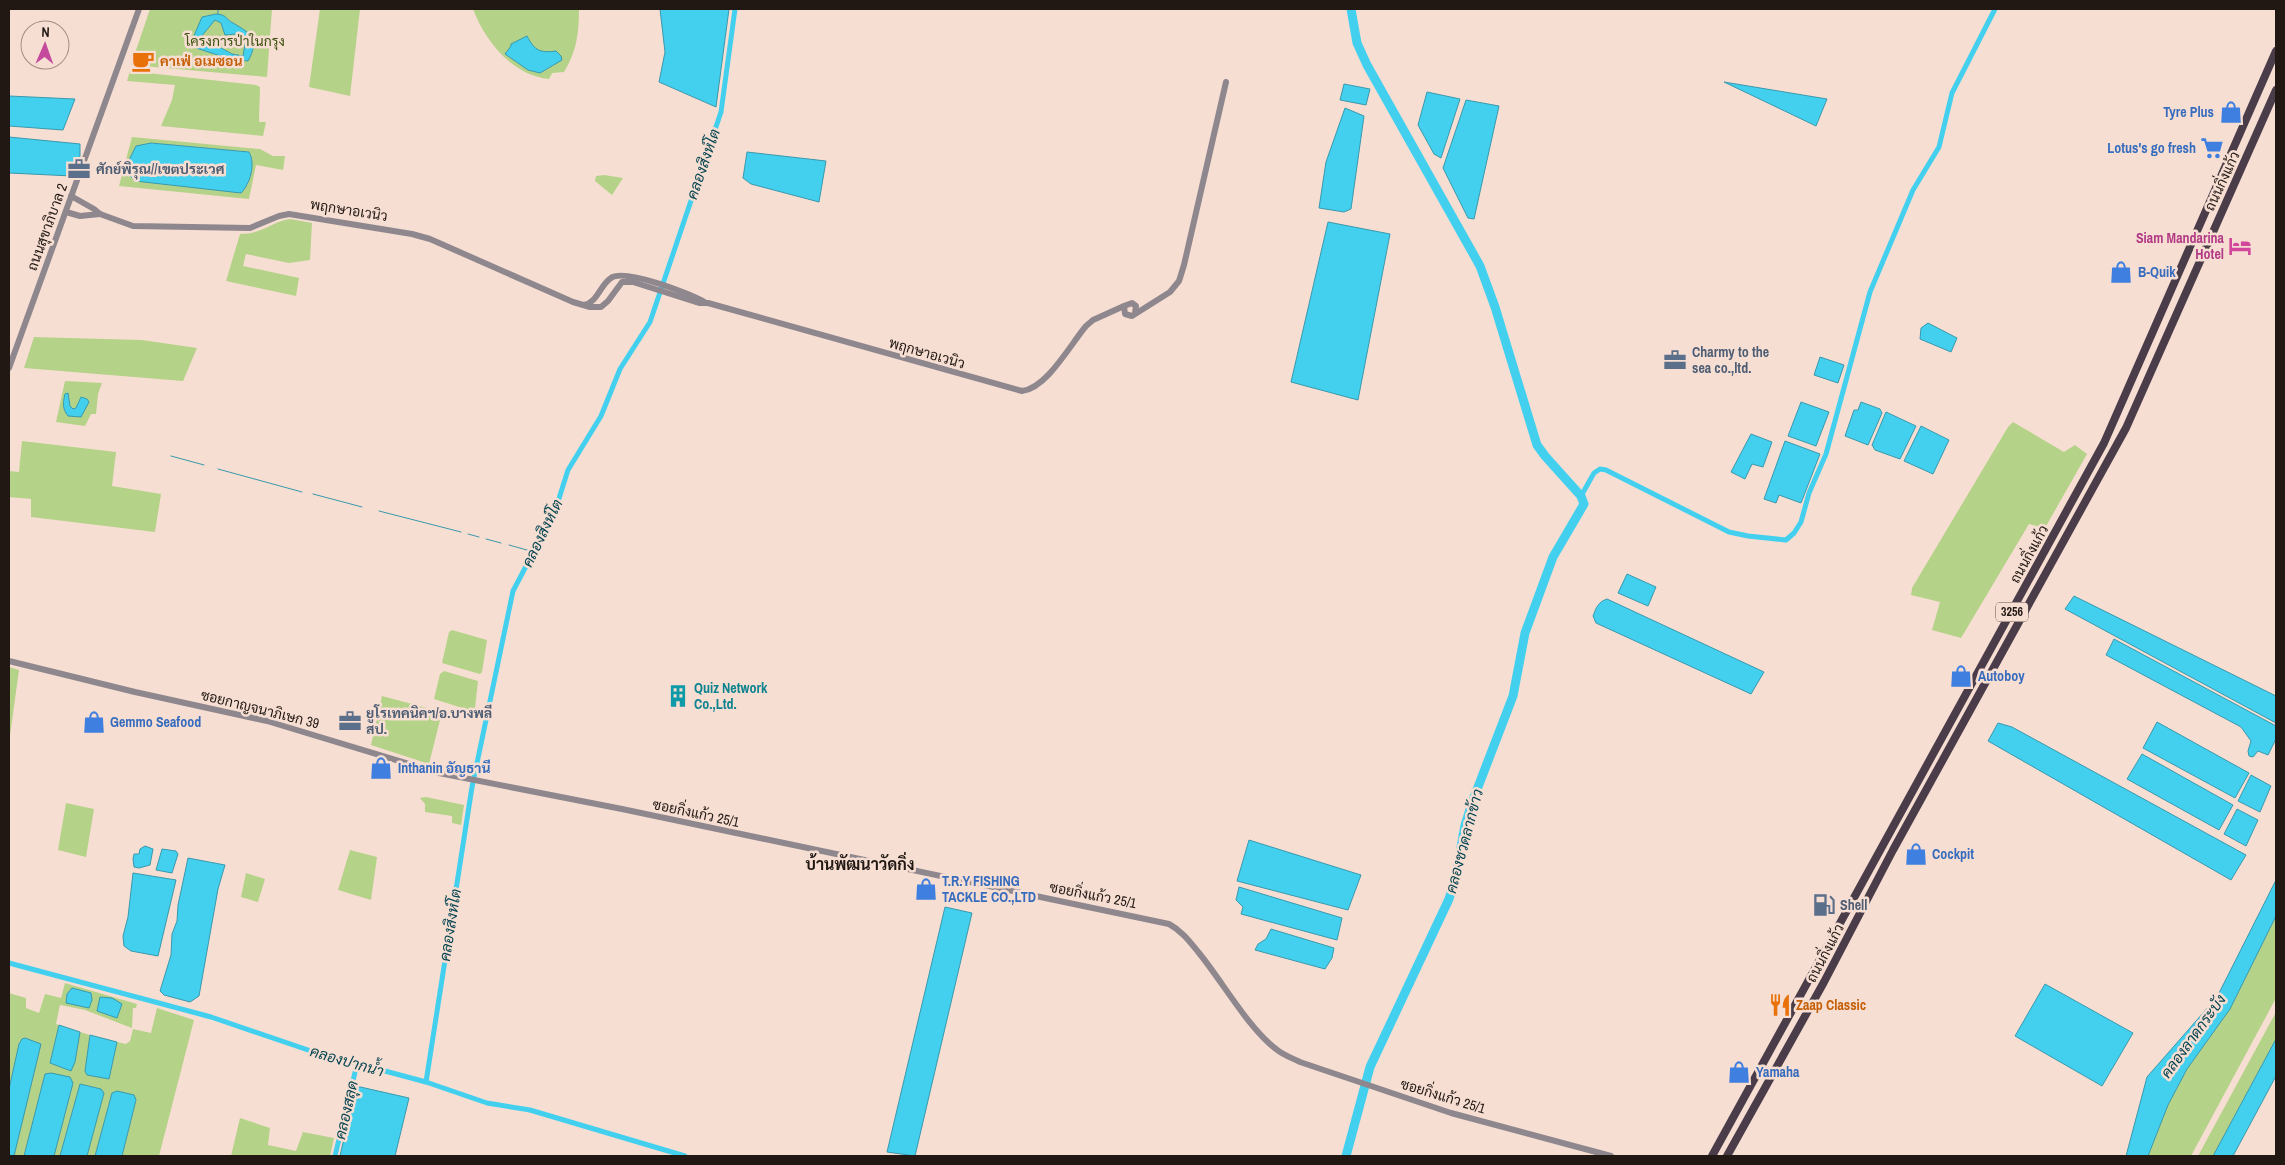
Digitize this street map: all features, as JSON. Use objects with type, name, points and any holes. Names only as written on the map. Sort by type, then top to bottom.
[{"type":"main road","name":"ถนนกิ่งแก้ว","points":[[1712,1156],[2104,443],[2276,52]]},
{"type":"main road","name":"ถนนกิ่งแก้ว","points":[[1727,1156],[1824,982],[1893,850],[2126,428],[2276,90]]},
{"type":"main road","points":[[1761,1067],[1772,1074]]},
{"type":"street","name":"ถนนสุขาภิบาล 2","points":[[9,368],[139,9]]},
{"type":"street","points":[[1110,312],[1130,316],[1170,292],[1179,281],[1226,82]]},
{"type":"street","name":"พฤกษาอเวนิว","points":[[71,196],[100,214],[133,226],[250,228],[279,216],[290,214],[389,230],[430,239],[572,302],[584,305],[601,307],[608,301],[622,282],[637,281]]},
{"type":"street","name":"พฤกษาอเวนิว","points":[[66,212],[80,216],[100,214]]},
{"type":"street","name":"พฤกษาอเวนิว","points":[[584,305],[594,299],[608,279],[620,274],[708,304],[1022,391],[1029,390],[1042,382],[1086,326],[1124,306]]},
{"type":"street","points":[[1125,314],[1124,306],[1130,303],[1148,306]]},
{"type":"street","points":[[1134,305],[1135,313]]},
{"type":"street","name":"ซอยกาญจนาภิเษก 39","points":[[9,661],[134,692],[266,721],[439,773],[503,787]]},
{"type":"street","name":"ซอยกิ่งแก้ว 25/1","points":[[503,787],[520,788],[598,804],[1169,924],[1177,928],[1187,939],[1222,982],[1257,1030],[1277,1050],[1300,1062],[1451,1113],[1612,1156]]},
{"type":"green space","name":"โครงการป่าในกรุง","points":[[150,9],[272,9],[267,77],[131,65]]},
{"type":"green space","points":[[320,9],[360,9],[350,96],[309,87]]},
{"type":"green space","points":[[473,9],[579,9],[576,41],[572,57],[564,72],[552,73],[549,79],[523,71],[512,64],[485,33]]},
{"type":"green space","points":[[130,71],[256,85],[260,87],[259,122],[266,122],[263,136],[161,126],[172,100],[175,85],[127,81]]},
{"type":"green space","points":[[132,137],[260,149],[273,156],[285,156],[283,170],[256,165],[249,199],[119,186]],"holes":[[[151,143],[249,152],[251,156],[248,185],[136,146]]]},
{"type":"green space","points":[[604,175],[623,178],[612,195],[595,181],[596,176]]},
{"type":"green space","points":[[290,219],[312,223],[310,260],[289,263],[246,254],[243,266],[299,278],[296,296],[226,281],[240,234],[255,232]]},
{"type":"green space","points":[[34,337],[142,340],[197,348],[183,381],[24,368]]},
{"type":"green space","points":[[65,381],[102,383],[98,394],[96,414],[91,414],[85,426],[56,422]]},
{"type":"green space","points":[[2013,422],[2064,452],[2075,445],[2087,454],[2045,528],[2029,524],[1961,638],[1932,630],[1940,602],[1911,595],[1912,588],[2008,427]]},
{"type":"green space","points":[[22,441],[116,452],[112,486],[161,494],[155,532],[31,517],[31,499],[9,497],[9,471],[19,472]]},
{"type":"green space","points":[[452,630],[487,640],[482,672],[480,674],[442,663],[449,632]]},
{"type":"green space","points":[[9,667],[19,670],[9,743]]},
{"type":"green space","points":[[444,671],[478,681],[475,708],[472,711],[434,699],[440,674]]},
{"type":"green space","points":[[382,696],[442,712],[429,764],[371,745]]},
{"type":"green space","points":[[426,797],[464,805],[461,825],[452,823],[452,816],[425,812],[425,804],[420,798]]},
{"type":"green space","points":[[66,803],[94,809],[86,857],[58,850]]},
{"type":"green space","points":[[350,850],[377,857],[371,900],[338,890]]},
{"type":"green space","points":[[246,873],[265,879],[258,902],[241,897]]},
{"type":"green space","points":[[2276,916],[2276,998],[2191,1156],[2148,1156],[2168,1105],[2187,1069],[2230,1009]]},
{"type":"green space","points":[[65,983],[137,1004],[136,1008],[133,1008],[132,1028],[85,1010],[60,1005],[56,1024],[59,1025],[50,1063],[75,1062],[80,1032],[90,1035],[85,1071],[109,1079],[117,1042],[126,1044],[130,1041],[133,1029],[151,1033],[157,1008],[194,1020],[159,1156],[122,1156],[136,1100],[112,1093],[95,1156],[87,1156],[104,1093],[80,1084],[60,1156],[54,1156],[73,1083],[45,1074],[24,1156],[14,1156],[19,1136],[22,1039],[9,1089],[9,993],[26,998],[26,1008],[39,1013],[45,994],[61,998]]},
{"type":"green space","points":[[2276,1012],[2276,1039],[2213,1156],[2198,1156]]},
{"type":"green space","points":[[240,1118],[270,1128],[268,1145],[296,1151],[303,1132],[334,1138],[330,1156],[231,1156]]},
{"type":"water","points":[[660,9],[729,9],[716,107],[659,82],[665,52]]},
{"type":"water","points":[[216,14],[223,15],[230,22],[245,30],[254,42],[252,54],[248,61],[230,59],[196,48],[193,38],[202,17]],"holes":[[[215,20],[221,23],[225,35],[236,34],[246,39],[243,56],[232,54],[214,44],[201,42],[200,38]]]},
{"type":"water","points":[[527,36],[535,48],[546,52],[556,51],[562,60],[540,73],[528,70],[505,54],[511,44]]},
{"type":"water","points":[[1724,82],[1827,99],[1816,126]]},
{"type":"water","points":[[1344,84],[1370,89],[1366,105],[1340,100]]},
{"type":"water","points":[[1427,92],[1460,99],[1441,158],[1434,154],[1418,125]]},
{"type":"water","points":[[9,96],[75,99],[63,130],[9,126]]},
{"type":"water","points":[[1466,100],[1499,106],[1474,219],[1468,218],[1443,168]]},
{"type":"water","points":[[1345,108],[1364,116],[1351,209],[1344,212],[1319,208],[1326,162]]},
{"type":"water","points":[[9,137],[80,144],[80,156],[72,176],[9,173]]},
{"type":"water","points":[[151,143],[249,152],[252,162],[251,174],[241,193],[135,181],[129,175],[128,162],[136,146]]},
{"type":"water","points":[[747,152],[826,161],[819,202],[751,184],[743,178]]},
{"type":"water","points":[[1328,222],[1390,234],[1358,400],[1291,382]]},
{"type":"water","points":[[1928,323],[1957,338],[1951,352],[1920,339],[1921,328]]},
{"type":"water","points":[[1820,357],[1844,365],[1838,383],[1814,375]]},
{"type":"water","points":[[68,393],[70,406],[73,409],[76,408],[81,397],[89,402],[81,417],[68,416],[66,413],[63,403],[65,394]]},
{"type":"water","points":[[1801,402],[1829,412],[1816,446],[1788,436]]},
{"type":"water","points":[[1861,402],[1880,409],[1882,413],[1868,445],[1845,436],[1854,410],[1858,410]]},
{"type":"water","points":[[1886,412],[1916,426],[1900,459],[1875,450],[1872,445]]},
{"type":"water","points":[[1921,426],[1949,440],[1933,474],[1904,461]]},
{"type":"water","points":[[1751,434],[1772,442],[1763,467],[1752,464],[1745,479],[1731,472]]},
{"type":"water","points":[[1785,441],[1820,454],[1801,503],[1779,495],[1776,503],[1764,499]]},
{"type":"water","points":[[1627,574],[1656,587],[1648,606],[1618,593]]},
{"type":"water","points":[[2074,596],[2276,696],[2276,723],[2065,609]]},
{"type":"water","points":[[1607,599],[1764,672],[1751,694],[1596,623],[1593,616],[1595,610],[1599,604]]},
{"type":"water","points":[[2114,639],[2276,726],[2276,739],[2268,755],[2258,751],[2253,757],[2249,756],[2248,751],[2251,741],[2241,727],[2106,655]]},
{"type":"water","points":[[2157,722],[2249,773],[2235,798],[2143,748]]},
{"type":"water","points":[[1998,723],[2012,727],[2246,855],[2231,880],[1988,741]]},
{"type":"water","points":[[2142,754],[2233,805],[2219,830],[2127,779]]},
{"type":"water","points":[[2251,775],[2271,786],[2260,812],[2238,801]]},
{"type":"water","points":[[2237,809],[2258,820],[2246,846],[2224,834]]},
{"type":"water","points":[[1249,840],[1361,875],[1348,910],[1237,881]]},
{"type":"water","points":[[145,846],[153,849],[150,865],[139,868],[134,867],[134,854],[139,854],[140,849]]},
{"type":"water","points":[[162,849],[176,851],[178,854],[172,873],[156,870]]},
{"type":"water","points":[[188,858],[225,865],[218,889],[199,996],[190,1002],[164,995],[160,991],[171,955],[172,934],[177,921],[178,905]]},
{"type":"water","points":[[133,873],[176,880],[158,956],[131,951],[124,946],[123,936],[128,917]]},
{"type":"water","name":"คลองลาดกระบัง","points":[[2276,880],[2276,916],[2230,1009],[2187,1069],[2168,1105],[2148,1156],[2126,1156],[2147,1077],[2217,997]]},
{"type":"water","points":[[1239,887],[1342,918],[1337,940],[1241,914],[1243,907],[1236,900]]},
{"type":"water","points":[[945,907],[972,913],[915,1156],[887,1152]]},
{"type":"water","points":[[1271,929],[1334,948],[1332,958],[1325,969],[1255,950],[1258,944],[1266,939]]},
{"type":"water","points":[[2045,984],[2133,1033],[2102,1086],[2015,1036]]},
{"type":"water","points":[[72,988],[91,993],[92,1000],[89,1008],[66,1003],[67,994]]},
{"type":"water","points":[[100,997],[112,998],[122,1004],[117,1018],[97,1011]]},
{"type":"water","points":[[59,1025],[80,1032],[75,1062],[71,1071],[50,1063]]},
{"type":"water","points":[[90,1035],[117,1042],[109,1079],[87,1075],[85,1071]]},
{"type":"water","points":[[25,1038],[41,1044],[14,1156],[9,1156],[9,1089],[19,1044]]},
{"type":"water","points":[[2276,1039],[2276,1076],[2233,1156],[2213,1156]]},
{"type":"water","points":[[51,1073],[70,1077],[73,1083],[54,1156],[24,1156],[45,1074]]},
{"type":"water","points":[[80,1084],[101,1089],[104,1093],[87,1156],[60,1156]]},
{"type":"water","points":[[356,1086],[409,1098],[395,1156],[340,1156]]},
{"type":"water","points":[[117,1091],[134,1095],[136,1100],[122,1156],[95,1156],[112,1093]]},
{"type":"waterway","points":[[218,9],[218,14]]},
{"type":"waterway","name":"คลองสิงห์โต","points":[[426,1082],[472,787],[513,591],[555,511],[568,470],[601,416],[620,369],[650,322],[721,112],[735,9]]},
{"type":"waterway","name":"คลองชวดลากข้าว","points":[[1346,1156],[1370,1067],[1449,899],[1455,880],[1465,825],[1513,696],[1525,633],[1553,557],[1584,504],[1581,496],[1537,445],[1495,307],[1480,266],[1367,65],[1357,43],[1351,9]]},
{"type":"waterway","points":[[1581,496],[1594,473],[1600,469],[1606,470],[1729,532],[1786,540],[1794,533],[1801,522],[1809,493],[1826,454],[1870,292],[1913,190],[1939,147],[1952,93],[1995,9]]},
{"type":"waterway","points":[[171,456],[204,465]]},
{"type":"waterway","points":[[218,469],[302,492]]},
{"type":"waterway","points":[[313,494],[362,507]]},
{"type":"waterway","points":[[379,511],[461,532]]},
{"type":"waterway","points":[[468,534],[479,537]]},
{"type":"waterway","points":[[486,539],[501,543]]},
{"type":"waterway","points":[[509,545],[534,552]]},
{"type":"waterway","name":"คลองปากน้ำ","points":[[9,963],[211,1017],[314,1052],[426,1082],[487,1103],[530,1110],[685,1156]]},
{"type":"waterway","name":"คลองสลุด","points":[[335,1156],[357,1064]]},
{"type":"place","name":"คาเฟ่ อเมซอน","points":[[143,61]]},
{"type":"place","name":"Tyre Plus","points":[[2231,112]]},
{"type":"place","name":"Lotus's go fresh","points":[[2212,148]]},
{"type":"place","name":"ศักย์พิรุณ//เขตประเวศ","points":[[79,169]]},
{"type":"place","name":"Siam Mandarina Hotel","points":[[2240,246]]},
{"type":"place","name":"B-Quik","points":[[2121,272]]},
{"type":"place","name":"Charmy to the sea co.,ltd.","points":[[1675,360]]},
{"type":"place","name":"Autoboy","points":[[1961,676]]},
{"type":"place","name":"Quiz Network Co.,Ltd.","points":[[678,696]]},
{"type":"place","name":"ยูโรเทคนิคฯ/อ.บางพลี สป.","points":[[350,721]]},
{"type":"place","name":"Gemmo Seafood","points":[[94,722]]},
{"type":"place","name":"Inthanin อัญธานี","points":[[381,768]]},
{"type":"place","name":"Cockpit","points":[[1916,854]]},
{"type":"place","name":"T.R.Y FISHING TACKLE CO.,LTD","points":[[926,889]]},
{"type":"place","name":"Shell","points":[[1824,905]]},
{"type":"place","name":"Zaap Classic","points":[[1780,1005]]},
{"type":"place","name":"Yamaha","points":[[1739,1072]]},
{"type":"district","name":"บ้านพัฒนาวัดกิ่ง","points":[[860,864]]}]
